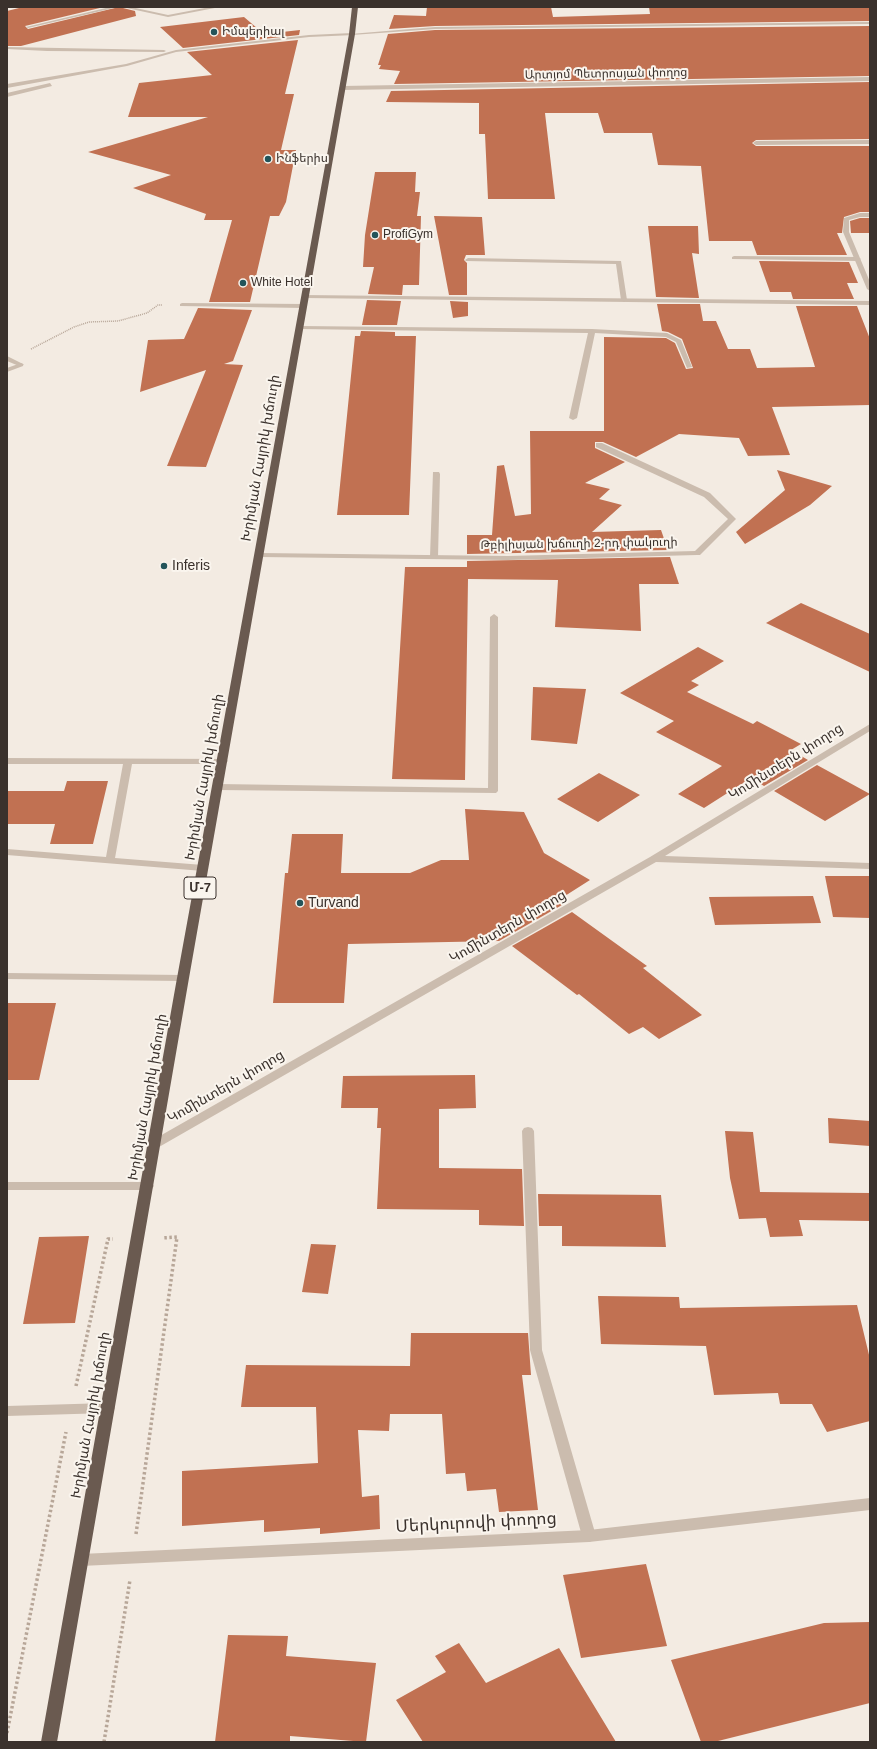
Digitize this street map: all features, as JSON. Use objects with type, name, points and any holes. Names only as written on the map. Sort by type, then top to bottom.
[{"type":"highway","name":"Խրիմյան Հայրիկ խճուղի","points":[[49,1742],[148,1186],[183,978],[204,868],[352,34],[355,7]]},
{"type":"street","points":[[28,28],[116,7]]},
{"type":"street","points":[[124,7],[168,16],[218,7]]},
{"type":"street","points":[[7,48],[47,50],[176,51],[309,36],[435,28],[870,23]]},
{"type":"street","points":[[7,95],[127,65],[176,51]]},
{"type":"street","points":[[7,86],[127,65]]},
{"type":"street","name":"Արտյոմ Պետրոսյան փողոց","points":[[342,88],[870,79]]},
{"type":"street","points":[[756,143],[870,142]]},
{"type":"street","points":[[870,215],[860,215],[846,219],[846,232],[867,276],[870,289]]},
{"type":"street","points":[[734,258],[858,259]]},
{"type":"street","points":[[468,260],[619,262],[624,300]]},
{"type":"street","points":[[182,305],[304,301],[624,300],[870,302]]},
{"type":"street","points":[[300,328],[592,330],[667,335],[679,341],[689,367]]},
{"type":"street","points":[[573,418],[592,330]]},
{"type":"street","points":[[7,358],[19,364]]},
{"type":"street","points":[[7,370],[19,364]]},
{"type":"street","name":"Թբիլիսյան խճուղի 2-րդ փակուղի","points":[[260,555],[508,558],[697,553],[732,518],[707,495],[599,445]]},
{"type":"street","points":[[434,557],[436,474]]},
{"type":"street","points":[[218,788],[493,791],[494,617]]},
{"type":"street","name":"Կոմինտերն փողոց","points":[[155,1144],[654,859],[870,727]]},
{"type":"street","points":[[7,761],[223,761]]},
{"type":"street","points":[[110,860],[128,761]]},
{"type":"street","points":[[7,852],[204,868]]},
{"type":"street","points":[[654,859],[870,866]]},
{"type":"street","points":[[7,976],[183,978]]},
{"type":"street","points":[[528,1131],[536,1350],[589,1536]]},
{"type":"street","points":[[7,1186],[148,1186]]},
{"type":"street","points":[[7,1411],[108,1408]]},
{"type":"street","name":"Մերկուրովի փողոց","points":[[81,1560],[589,1536],[870,1504]]},
{"type":"path","points":[[19,364],[31,349],[79,325],[89,322],[118,321],[147,313],[158,305],[182,305]]},
{"type":"path","points":[[104,1742],[133,1557],[178,1237]]},
{"type":"path","points":[[7,1733],[70,1409],[108,1239]]},
{"type":"building","points":[[23,7],[104,7],[25,26],[28,29],[119,7],[135,11],[136,16],[21,46],[7,46],[7,11]]},
{"type":"building","points":[[427,7],[551,7],[553,17],[650,14],[649,7],[870,7],[870,21],[435,26],[389,29],[394,15],[426,16]]},
{"type":"building","name":"Իմպերիալ","points":[[244,17],[264,34],[300,30],[299,35],[183,48],[160,27]]},
{"type":"building","points":[[870,26],[870,76],[394,84],[400,71],[379,69],[381,65],[378,65],[388,34],[435,30]]},
{"type":"building","points":[[298,40],[285,94],[294,94],[281,150],[296,150],[286,202],[279,216],[270,216],[250,302],[209,302],[232,220],[204,220],[206,214],[133,188],[171,175],[88,152],[208,117],[128,117],[139,83],[212,75],[187,52]]},
{"type":"building","points":[[870,82],[870,139],[756,140],[752,143],[756,146],[870,146],[870,212],[860,212],[844,217],[842,233],[837,233],[847,255],[757,255],[752,241],[709,241],[701,166],[658,165],[652,133],[604,133],[598,113],[545,113],[555,199],[488,199],[485,134],[479,134],[479,103],[386,102],[391,91]]},
{"type":"building","points":[[375,172],[416,172],[415,192],[420,192],[417,216],[421,216],[419,285],[403,285],[402,295],[368,294],[374,267],[363,267],[365,235]]},
{"type":"building","points":[[434,216],[482,217],[485,255],[466,255],[464,260],[467,263],[467,295],[449,295]]},
{"type":"building","points":[[860,218],[870,218],[870,233],[851,233],[850,221]]},
{"type":"building","points":[[648,226],[698,226],[699,254],[692,253],[699,298],[656,297]]},
{"type":"building","points":[[759,261],[849,262],[858,283],[847,283],[854,299],[793,299],[791,292],[770,292]]},
{"type":"building","points":[[367,300],[401,301],[397,325],[362,325]]},
{"type":"building","points":[[450,301],[468,302],[468,316],[453,318]]},
{"type":"building","points":[[657,304],[700,304],[703,321],[716,321],[728,349],[750,349],[757,368],[815,367],[796,306],[857,306],[870,339],[870,405],[772,407],[790,455],[748,456],[739,438],[679,434],[636,457],[603,442],[595,442],[595,448],[625,462],[585,483],[610,489],[599,499],[622,505],[592,532],[661,530],[668,550],[467,554],[467,535],[492,535],[497,466],[504,465],[515,516],[531,514],[530,431],[604,431],[604,337],[666,338],[675,343],[686,369],[693,368],[682,339],[668,332],[662,331]]},
{"type":"building","points":[[198,308],[252,310],[233,361],[224,364],[243,365],[206,467],[167,466],[206,370],[140,392],[148,340],[184,339]]},
{"type":"building","points":[[361,331],[395,332],[395,336],[416,336],[409,515],[337,515],[355,336],[360,336]]},
{"type":"building","points":[[777,470],[832,486],[810,505],[745,544],[736,532],[785,490]]},
{"type":"building","points":[[670,557],[679,584],[639,584],[641,631],[555,627],[558,580],[468,579],[465,780],[392,779],[405,567],[467,567],[467,561]]},
{"type":"building","points":[[801,603],[870,634],[870,672],[766,623]]},
{"type":"building","points":[[698,647],[724,661],[691,681],[699,685],[687,692],[753,724],[757,721],[801,744],[791,750],[808,760],[764,786],[751,778],[704,808],[678,794],[722,766],[656,732],[674,721],[620,693]]},
{"type":"building","points":[[533,687],[586,689],[577,744],[531,740]]},
{"type":"building","points":[[817,765],[870,794],[825,821],[774,791]]},
{"type":"building","points":[[599,773],[640,795],[598,822],[557,799]]},
{"type":"building","points":[[67,781],[108,781],[93,844],[50,844],[55,824],[7,824],[7,791],[64,791]]},
{"type":"building","points":[[465,809],[524,812],[544,853],[590,880],[557,901],[562,905],[499,941],[348,944],[344,1003],[273,1003],[285,873],[288,873],[292,834],[343,834],[341,873],[410,873],[441,860],[469,860]]},
{"type":"building","points":[[825,876],[870,876],[870,918],[833,917]]},
{"type":"building","points":[[813,896],[821,923],[715,925],[709,897]]},
{"type":"building","points":[[572,912],[647,966],[643,968],[702,1015],[659,1039],[643,1027],[629,1034],[579,994],[577,995],[512,946]]},
{"type":"building","points":[[7,1003],[56,1003],[39,1080],[7,1080]]},
{"type":"building","points":[[475,1075],[476,1108],[439,1109],[439,1168],[522,1169],[524,1226],[479,1225],[479,1210],[377,1209],[381,1128],[377,1128],[378,1108],[341,1108],[343,1076]]},
{"type":"building","points":[[828,1118],[870,1121],[870,1146],[829,1143]]},
{"type":"building","points":[[725,1131],[753,1132],[760,1192],[870,1193],[870,1221],[799,1220],[803,1236],[770,1237],[766,1218],[739,1219],[730,1178]]},
{"type":"building","points":[[538,1194],[661,1195],[666,1247],[562,1246],[562,1226],[539,1226]]},
{"type":"building","points":[[89,1236],[75,1323],[23,1324],[39,1237]]},
{"type":"building","points":[[311,1244],[336,1245],[328,1294],[302,1292]]},
{"type":"building","points":[[598,1296],[679,1297],[680,1308],[857,1305],[870,1359],[870,1421],[827,1432],[812,1404],[780,1404],[778,1393],[714,1395],[706,1346],[601,1344]]},
{"type":"building","points":[[411,1333],[528,1333],[531,1375],[522,1375],[538,1510],[499,1512],[496,1489],[467,1491],[465,1473],[446,1474],[442,1414],[390,1414],[389,1431],[358,1430],[362,1497],[379,1495],[380,1529],[320,1534],[320,1528],[264,1532],[264,1520],[182,1526],[182,1471],[318,1463],[316,1407],[241,1407],[246,1365],[410,1366]]},
{"type":"building","points":[[646,1564],[667,1646],[581,1658],[563,1575]]},
{"type":"building","points":[[870,1622],[870,1703],[714,1742],[701,1742],[671,1660],[824,1623]]},
{"type":"building","points":[[228,1635],[288,1636],[286,1656],[376,1663],[366,1742],[290,1736],[290,1742],[215,1742]]},
{"type":"building","points":[[459,1643],[486,1683],[559,1648],[616,1742],[423,1742],[396,1700],[446,1672],[435,1656]]},
{"type":"place","name":"Իմպերիալ","points":[[214,32]]},
{"type":"place","name":"Ինֆերիս","points":[[268,159]]},
{"type":"place","name":"ProfiGym","points":[[375,235]]},
{"type":"place","name":"White Hotel","points":[[243,283]]},
{"type":"place","name":"Inferis","points":[[164,566]]},
{"type":"place","name":"Turvand","points":[[300,903]]}]
